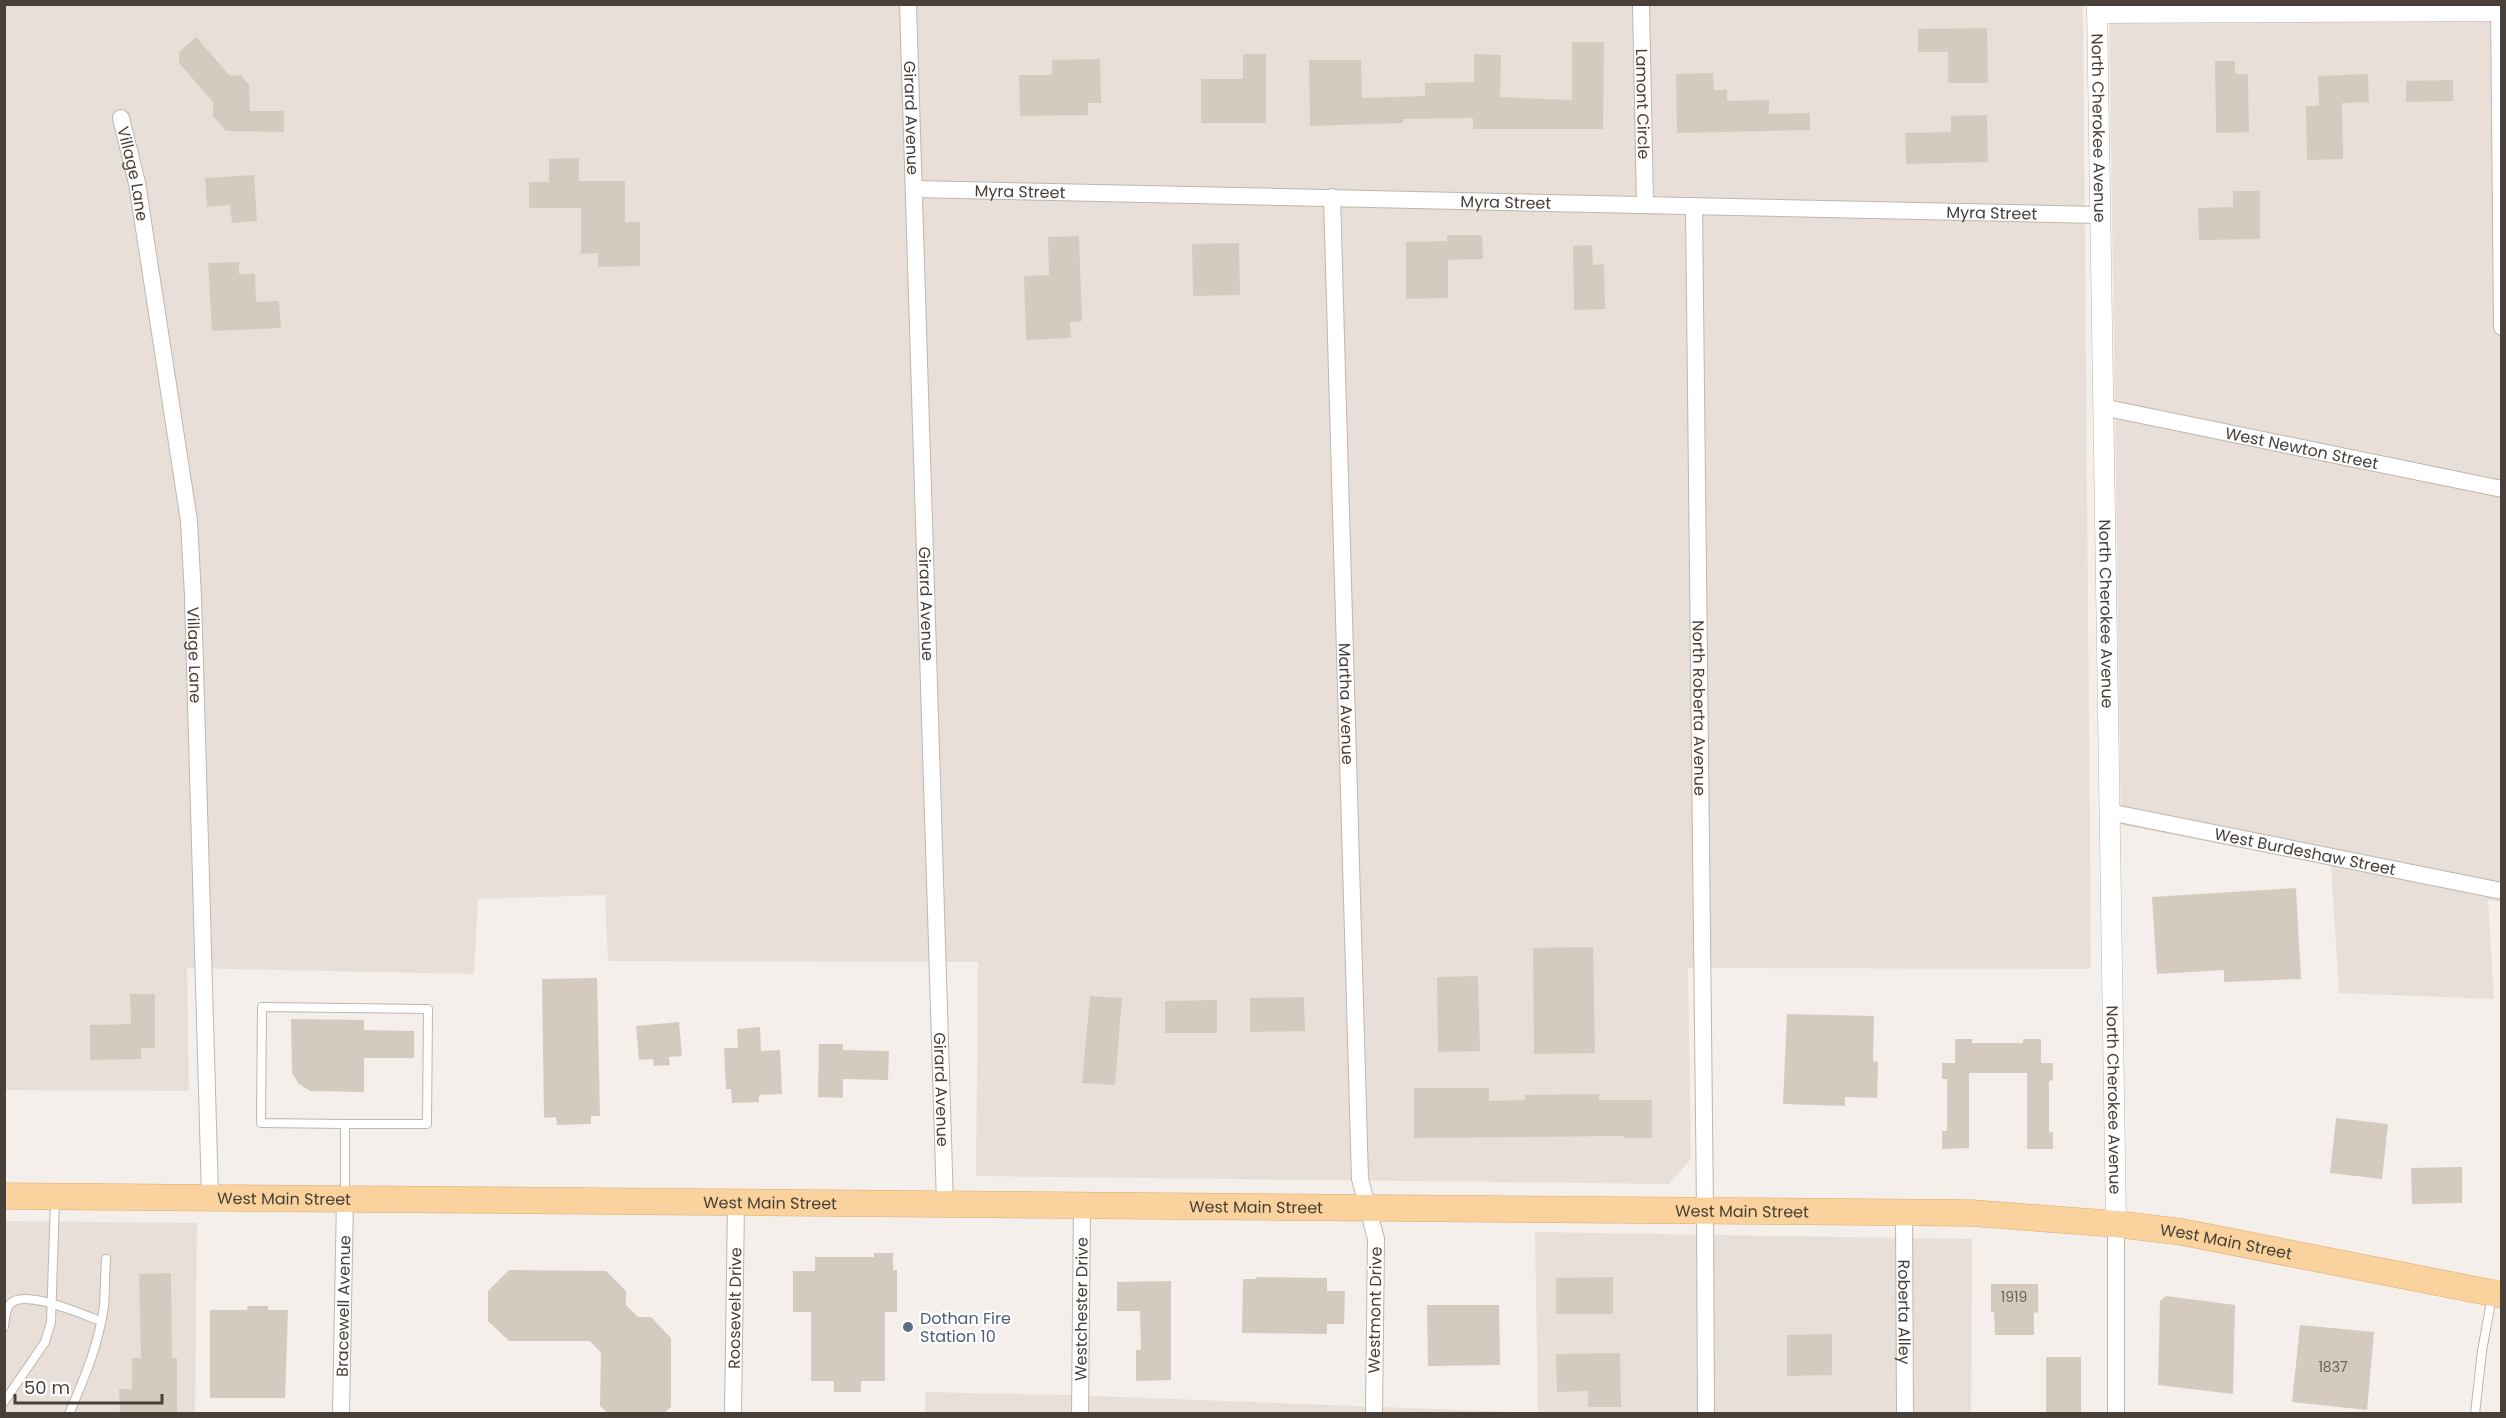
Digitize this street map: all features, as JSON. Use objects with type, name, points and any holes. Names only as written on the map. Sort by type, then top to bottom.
[{"type":"main road","name":"West Main Street","points":[[4,1196],[1971,1213],[2116,1224],[2181,1232],[2497,1294]]},
{"type":"street","name":"Girard Avenue","points":[[908,4],[945,1204]]},
{"type":"street","name":"Lamont Circle","points":[[1641,4],[1645,205]]},
{"type":"street","points":[[2097,9],[2500,9],[2502,327]]},
{"type":"street","name":"North Cherokee Avenue","points":[[2097,9],[2116,1224]]},
{"type":"street","name":"Village Lane","points":[[121,118],[137,183],[189,521],[210,1197]]},
{"type":"street","name":"Myra Street","points":[[914,189],[2099,215]]},
{"type":"street","name":"Martha Avenue","points":[[1332,197],[1359,1167],[1368,1208]]},
{"type":"street","name":"North Roberta Avenue","points":[[1694,206],[1706,1210],[1706,1413]]},
{"type":"street","name":"West Newton Street","points":[[2102,407],[2502,489]]},
{"type":"street","name":"West Burdeshaw Street","points":[[2109,812],[2502,891]]},
{"type":"street","name":"Bracewell Avenue","points":[[340,1413],[345,1199]]},
{"type":"street","name":"Roosevelt Drive","points":[[733,1413],[736,1203]]},
{"type":"street","name":"Westchester Drive","points":[[1080,1413],[1082,1206]]},
{"type":"street","name":"Westmont Drive","points":[[1368,1208],[1376,1239],[1374,1413]]},
{"type":"street","name":"Roberta Alley","points":[[1904,1212],[1905,1413]]},
{"type":"street","points":[[2116,1224],[2116,1413]]},
{"type":"lane","points":[[262,1007],[428,1009],[427,1124],[345,1124],[261,1122],[262,1007]]},
{"type":"lane","points":[[345,1124],[345,1199]]},
{"type":"lane","points":[[4,1402],[45,1342],[52,1304],[55,1196]]},
{"type":"lane","points":[[69,1413],[89,1368],[101,1321],[106,1259]]},
{"type":"lane","points":[[2475,1413],[2482,1351],[2497,1294]]},
{"type":"lane","points":[[4,1327],[9,1305],[23,1298],[52,1304],[101,1321]]},
{"type":"shaded area","points":[[5,5],[2083,5],[2091,969],[1688,968],[1691,1159],[1669,1184],[976,1176],[978,962],[608,961],[605,895],[478,899],[474,974],[187,968],[189,1091],[5,1090]]},
{"type":"shaded area","points":[[2109,5],[2501,5],[2502,902],[2488,900],[2494,999],[2339,993],[2331,865],[2121,825]]},
{"type":"shaded area","points":[[5,1221],[197,1223],[195,1413],[5,1414]]},
{"type":"shaded area","points":[[1535,1232],[1972,1239],[1971,1413],[925,1414],[925,1392],[1067,1395],[1538,1413]]},
{"type":"building","points":[[1987,28],[1988,83],[1948,83],[1948,52],[1918,52],[1918,29]]},
{"type":"building","points":[[196,37],[230,76],[241,75],[249,85],[250,111],[284,111],[284,132],[226,131],[213,116],[213,102],[179,63],[179,52]]},
{"type":"building","points":[[1572,42],[1604,42],[1603,129],[1473,129],[1473,118],[1403,119],[1403,123],[1310,126],[1309,60],[1361,60],[1362,98],[1425,96],[1425,83],[1474,82],[1474,54],[1501,55],[1500,97],[1572,100]]},
{"type":"building","points":[[1243,54],[1266,54],[1266,123],[1201,123],[1201,79],[1243,79]]},
{"type":"building","points":[[1100,59],[1101,103],[1088,103],[1088,115],[1020,116],[1019,75],[1052,75],[1052,60]]},
{"type":"building","points":[[2215,61],[2235,61],[2235,74],[2248,74],[2249,132],[2216,133]]},
{"type":"building","points":[[1713,73],[1714,90],[1727,90],[1727,101],[1769,100],[1769,114],[1810,113],[1810,130],[1677,133],[1676,74]]},
{"type":"building","points":[[2368,74],[2369,102],[2342,103],[2343,159],[2307,160],[2306,106],[2319,106],[2318,76]]},
{"type":"building","points":[[2453,80],[2453,101],[2406,102],[2406,81]]},
{"type":"building","points":[[1987,115],[1988,162],[1906,164],[1905,133],[1951,132],[1951,116]]},
{"type":"building","points":[[579,158],[579,181],[625,181],[625,222],[640,222],[640,266],[598,267],[598,253],[581,254],[581,208],[529,208],[529,182],[549,182],[549,159]]},
{"type":"building","points":[[254,175],[257,221],[232,223],[230,205],[207,207],[205,178]]},
{"type":"building","points":[[2233,191],[2260,191],[2260,239],[2199,240],[2198,208],[2233,207]]},
{"type":"building","points":[[1447,235],[1482,235],[1483,259],[1448,260],[1448,298],[1406,299],[1406,242],[1447,241]]},
{"type":"building","points":[[1079,236],[1082,321],[1070,322],[1071,338],[1026,340],[1024,276],[1049,275],[1048,237]]},
{"type":"building","points":[[1239,243],[1240,295],[1193,296],[1192,244]]},
{"type":"building","points":[[1592,245],[1593,265],[1604,264],[1605,309],[1574,310],[1573,246]]},
{"type":"building","points":[[239,262],[239,274],[255,274],[256,302],[279,301],[281,328],[212,331],[208,263]]},
{"type":"building","points":[[2296,888],[2301,979],[2224,982],[2224,970],[2157,974],[2152,897]]},
{"type":"building","points":[[1593,947],[1595,1053],[1534,1054],[1533,948]]},
{"type":"building","points":[[1478,976],[1480,1051],[1438,1052],[1437,977]]},
{"type":"building","points":[[597,978],[600,1116],[591,1116],[591,1124],[557,1125],[556,1117],[544,1118],[542,979]]},
{"type":"building","points":[[130,994],[155,994],[155,1048],[141,1048],[141,1059],[90,1060],[90,1025],[131,1024]]},
{"type":"building","points":[[1090,996],[1122,998],[1115,1085],[1082,1083]]},
{"type":"building","points":[[1304,997],[1305,1031],[1250,1032],[1250,998]]},
{"type":"building","points":[[1217,1000],[1217,1033],[1165,1033],[1165,1001]]},
{"type":"building","points":[[1787,1014],[1874,1016],[1873,1061],[1878,1062],[1877,1098],[1845,1097],[1845,1106],[1783,1104]]},
{"type":"building","points":[[291,1019],[364,1020],[364,1030],[414,1031],[414,1058],[364,1058],[364,1092],[310,1091],[299,1084],[292,1073]]},
{"type":"building","points":[[679,1022],[682,1056],[669,1057],[670,1065],[654,1066],[653,1059],[639,1060],[636,1026]]},
{"type":"building","points":[[760,1027],[761,1051],[780,1050],[782,1094],[759,1095],[759,1102],[732,1103],[731,1089],[726,1089],[724,1048],[738,1048],[737,1029]]},
{"type":"building","points":[[1955,1039],[1973,1039],[1972,1043],[2023,1043],[2023,1039],[2041,1039],[2041,1063],[2053,1063],[2053,1080],[2049,1081],[2049,1132],[2053,1132],[2053,1149],[2027,1149],[2027,1073],[1969,1073],[1969,1148],[1942,1149],[1942,1131],[1947,1131],[1947,1079],[1942,1079],[1942,1063],[1955,1063]]},
{"type":"building","points":[[819,1044],[843,1044],[843,1050],[889,1051],[888,1080],[843,1079],[843,1098],[818,1097]]},
{"type":"building","points":[[1414,1088],[1489,1088],[1489,1101],[1525,1100],[1525,1095],[1599,1094],[1599,1100],[1652,1100],[1652,1138],[1623,1138],[1623,1136],[1414,1138]]},
{"type":"building","points":[[2336,1118],[2388,1124],[2382,1179],[2330,1173]]},
{"type":"building","points":[[2462,1167],[2462,1203],[2412,1204],[2411,1168]]},
{"type":"building","points":[[874,1253],[893,1253],[893,1270],[897,1270],[897,1312],[885,1312],[885,1381],[861,1381],[861,1392],[834,1392],[834,1381],[811,1381],[811,1312],[793,1312],[793,1271],[815,1271],[815,1257],[874,1257]]},
{"type":"building","points":[[509,1270],[606,1271],[626,1291],[626,1305],[638,1317],[651,1317],[671,1338],[671,1407],[664,1413],[608,1413],[600,1406],[601,1353],[590,1341],[509,1341],[488,1321],[488,1291]]},
{"type":"building","points":[[171,1273],[172,1358],[177,1358],[177,1413],[120,1413],[119,1389],[132,1389],[132,1358],[141,1358],[139,1274]]},
{"type":"building","points":[[1256,1277],[1327,1278],[1327,1291],[1345,1291],[1344,1324],[1327,1324],[1327,1334],[1242,1333],[1243,1279],[1256,1279]]},
{"type":"building","points":[[1613,1277],[1613,1314],[1556,1314],[1556,1278]]},
{"type":"building","points":[[1171,1281],[1171,1380],[1136,1381],[1136,1350],[1141,1350],[1140,1311],[1117,1311],[1117,1282]]},
{"type":"building","points":[[1991,1284],[2038,1284],[2038,1313],[2034,1312],[2034,1335],[1995,1335],[1994,1312],[1991,1313]]},
{"type":"building","points":[[2166,1296],[2235,1305],[2233,1394],[2158,1385],[2160,1301]]},
{"type":"building","points":[[1427,1305],[1499,1305],[1500,1365],[1428,1366]]},
{"type":"building","points":[[248,1306],[268,1306],[268,1310],[288,1310],[285,1398],[210,1398],[210,1310],[247,1310]]},
{"type":"building","points":[[2300,1325],[2374,1332],[2367,1410],[2292,1402]]},
{"type":"building","points":[[1832,1334],[1832,1375],[1787,1376],[1787,1335]]},
{"type":"building","points":[[1620,1353],[1621,1407],[1588,1407],[1588,1391],[1557,1392],[1556,1354]]},
{"type":"building","points":[[2046,1357],[2081,1357],[2081,1413],[2046,1413]]},
{"type":"place","name":"Dothan Fire Station 10","points":[[908,1327]]}]
